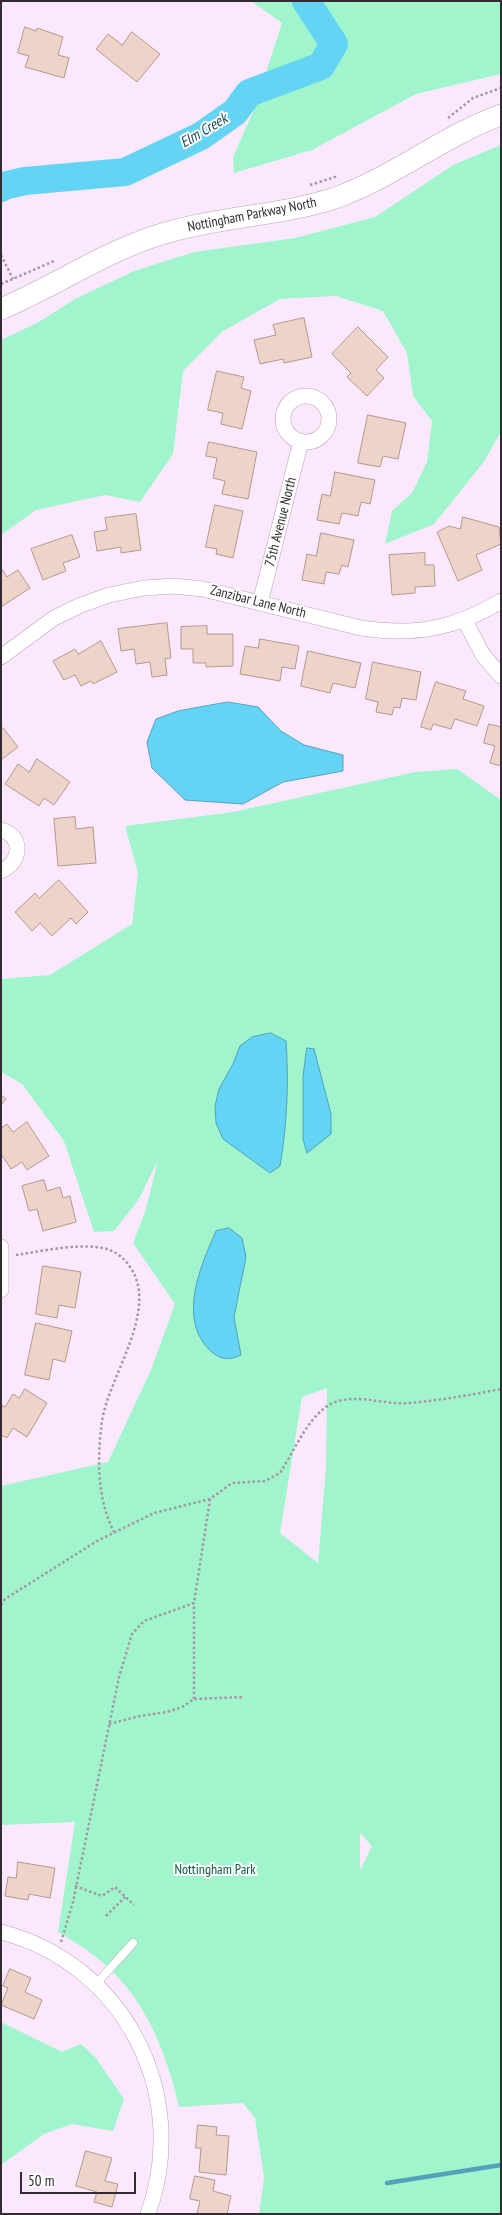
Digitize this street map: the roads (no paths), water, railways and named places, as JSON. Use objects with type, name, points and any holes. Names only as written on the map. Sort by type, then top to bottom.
[{"type":"street","name":"Nottingham Parkway North","points":[[1,309],[104,256],[144,240],[193,226],[260,215],[335,198],[394,171],[482,122],[501,115]]},
{"type":"street","name":"75th Avenue North","points":[[260,603],[301,441]]},
{"type":"street","name":"Zanzibar Lane North","points":[[1,657],[54,618],[81,604],[109,595],[144,588],[172,586],[203,589],[384,632],[408,632],[437,628],[465,621],[501,601]]},
{"type":"street","points":[[465,621],[482,655],[501,676]]},
{"type":"street","points":[[1,830],[12,836],[16,842],[18,852],[12,865],[1,871]]},
{"type":"street","points":[[1,1290],[2,1252]]},
{"type":"street","points":[[1,1932],[34,1943],[76,1967],[96,1984],[111,2001],[142,2048],[157,2096],[161,2120],[161,2163],[155,2194],[148,2214]]},
{"type":"lane","points":[[96,1984],[133,1943]]},
{"type":"water","points":[[228,702],[258,707],[281,731],[304,745],[343,755],[343,771],[283,782],[243,804],[185,800],[152,768],[147,742],[156,719],[178,711]]},
{"type":"water","points":[[271,1033],[286,1041],[287,1088],[286,1120],[280,1166],[270,1173],[223,1139],[216,1123],[215,1106],[219,1089],[233,1064],[240,1046],[252,1037]]},
{"type":"water","points":[[307,1048],[314,1049],[331,1114],[331,1134],[307,1153],[303,1139],[303,1077]]},
{"type":"water","points":[[229,1228],[242,1238],[246,1257],[234,1317],[241,1355],[234,1358],[220,1357],[213,1353],[202,1340],[196,1326],[193,1310],[198,1277],[216,1231]]},
{"type":"waterway","name":"Elm Creek","points":[[1,188],[25,181],[125,172],[201,136],[235,112],[249,93],[321,66],[334,44],[306,1]]},
{"type":"waterway","points":[[387,2183],[501,2165]]},
{"type":"park label","name":"Nottingham Park","points":[[215,1870]]}]
